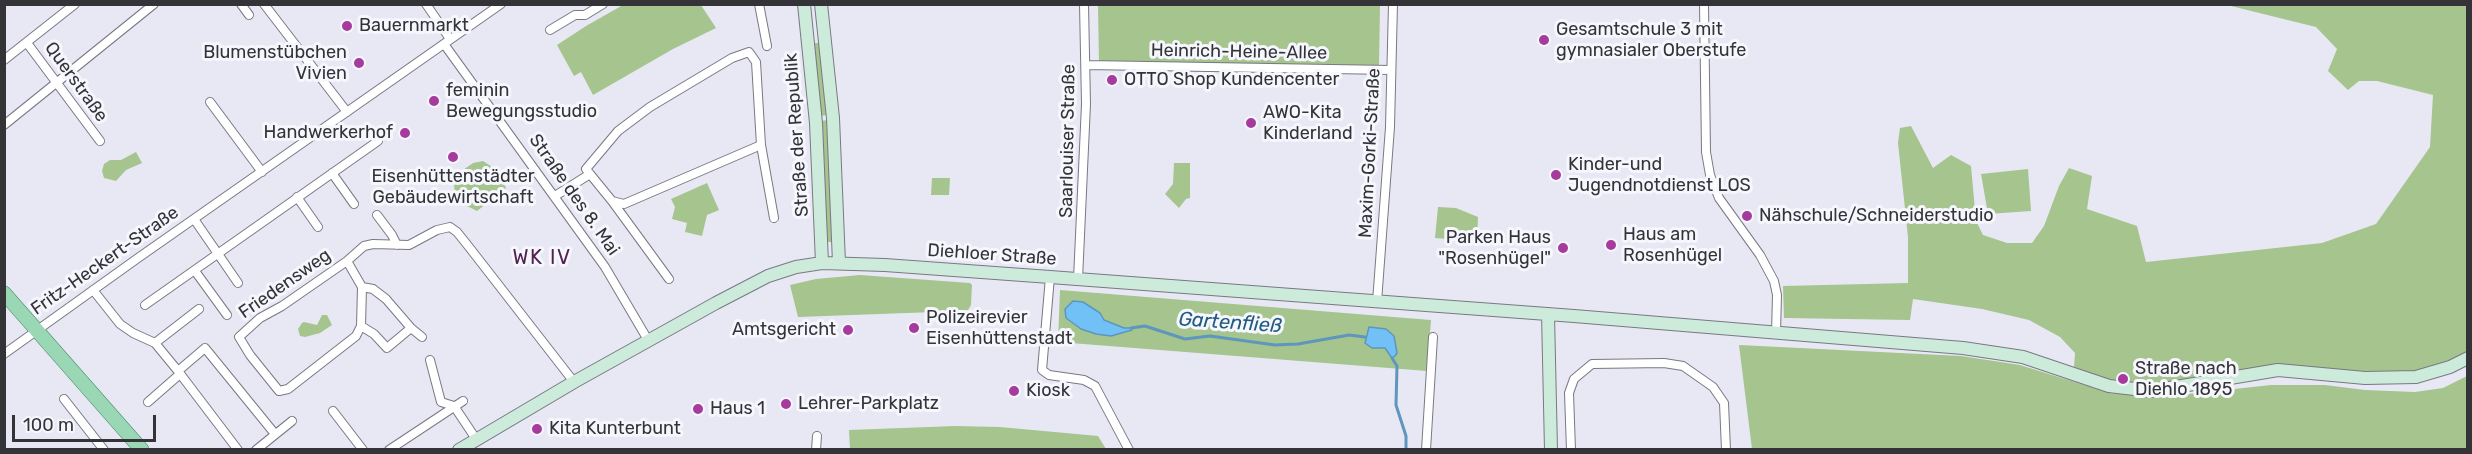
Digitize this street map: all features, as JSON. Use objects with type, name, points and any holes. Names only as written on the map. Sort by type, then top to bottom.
[{"type":"main road","points":[[4,293],[142,450]]},
{"type":"street","points":[[4,60],[75,4]]},
{"type":"street","points":[[4,125],[154,4]]},
{"type":"street","points":[[241,4],[249,15]]},
{"type":"street","points":[[264,4],[347,112]]},
{"type":"street","name":"Straße des 8. Mai","points":[[426,4],[447,42],[605,267],[648,340]]},
{"type":"street","name":"Fritz-Heckert-Straße","points":[[4,354],[501,4]]},
{"type":"street","points":[[550,30],[575,15],[585,15],[603,4]]},
{"type":"street","points":[[759,4],[767,46]]},
{"type":"street","name":"Straße der Republik","points":[[804,4],[816,118],[822,263]]},
{"type":"street","name":"Straße der Republik","points":[[821,4],[833,118],[839,263]]},
{"type":"street","name":"Saarlouiser Straße","points":[[1078,279],[1085,174],[1084,4]]},
{"type":"street","name":"Maxim-Gorki-Straße","points":[[1377,302],[1390,127],[1393,4]]},
{"type":"street","points":[[1704,4],[1707,152],[1710,175],[1723,205],[1760,255],[1774,281],[1777,296],[1776,333]]},
{"type":"street","name":"Querstraße","points":[[27,43],[100,141]]},
{"type":"street","points":[[669,279],[586,169],[618,131],[642,113],[725,62],[749,52],[756,62],[761,145],[774,218]]},
{"type":"street","name":"Heinrich-Heine-Allee","points":[[1086,65],[1391,70]]},
{"type":"street","points":[[210,102],[261,172]]},
{"type":"street","points":[[145,305],[378,141]]},
{"type":"street","points":[[612,201],[624,204],[761,145]]},
{"type":"street","points":[[332,173],[354,204]]},
{"type":"street","points":[[555,196],[590,174]]},
{"type":"street","points":[[297,197],[318,227]]},
{"type":"street","points":[[377,215],[397,245]]},
{"type":"street","name":"Fritz-Heckert-Straße","points":[[194,219],[238,283]]},
{"type":"street","name":"Friedensweg","points":[[361,326],[356,336],[284,392],[276,388],[239,337],[260,318],[282,306],[347,261],[364,246],[415,243],[444,227],[453,229],[574,382]]},
{"type":"street","name":"Friedensweg","points":[[347,261],[362,287]]},
{"type":"street","name":"Diehloer Straße","points":[[460,449],[648,340],[768,276],[796,267],[822,263],[1050,277],[1548,314],[1963,348],[2023,357],[2109,386],[2152,391],[2278,370],[2365,378],[2416,377],[2450,367],[2468,358]]},
{"type":"street","points":[[195,271],[227,315]]},
{"type":"street","points":[[1050,277],[1042,370],[1049,375],[1084,380],[1095,386],[1129,450]]},
{"type":"street","points":[[411,328],[387,348],[374,334],[361,326],[362,287],[373,289],[386,298],[411,328],[422,337]]},
{"type":"street","points":[[93,290],[120,324],[132,333],[155,343],[238,450]]},
{"type":"street","points":[[155,343],[200,309]]},
{"type":"street","points":[[1548,314],[1551,450]]},
{"type":"street","points":[[1426,450],[1433,337]]},
{"type":"street","points":[[148,402],[205,348],[275,434]]},
{"type":"street","points":[[430,360],[441,402],[454,406],[476,439]]},
{"type":"street","points":[[1571,450],[1569,393],[1574,379],[1592,364],[1664,363],[1683,366],[1698,374],[1713,387],[1724,404],[1728,449]]},
{"type":"street","points":[[64,399],[105,450]]},
{"type":"street","points":[[389,450],[463,401]]},
{"type":"street","points":[[333,411],[363,450]]},
{"type":"street","points":[[256,450],[292,421]]},
{"type":"street","points":[[816,450],[817,436]]},
{"type":"green space","points":[[623,5],[701,5],[716,28],[673,49],[593,95],[581,72],[574,76],[557,45]]},
{"type":"green space","points":[[1098,5],[1380,5],[1379,66],[1099,63]]},
{"type":"green space","points":[[2227,5],[2467,5],[2467,360],[2439,375],[2271,374],[2153,387],[2113,381],[2074,367],[2075,353],[2060,337],[2029,320],[1982,309],[1913,299],[1910,320],[1784,318],[1783,286],[1908,283],[1908,237],[1898,143],[1900,128],[1911,126],[1933,168],[1951,155],[1971,166],[1976,221],[1983,235],[2007,243],[2032,243],[2044,226],[2059,186],[2069,168],[2092,176],[2087,209],[2137,226],[2146,262],[2322,243],[2376,224],[2430,147],[2433,95],[2377,81],[2359,81],[2348,90],[2328,71],[2337,49],[2316,27]]},
{"type":"green space","points":[[814,43],[821,43],[828,115],[820,116]]},
{"type":"green space","points":[[828,120],[834,242],[826,242],[820,121]]},
{"type":"green space","points":[[136,152],[142,163],[126,170],[116,181],[104,178],[102,171],[104,164],[110,160],[121,160]]},
{"type":"green space","points":[[483,161],[497,170],[506,188],[477,211],[463,204],[456,197],[454,186],[463,170],[473,163]]},
{"type":"green space","points":[[1174,163],[1190,163],[1190,198],[1186,199],[1179,208],[1165,194],[1173,184]]},
{"type":"green space","points":[[2028,169],[2031,211],[1988,214],[1981,174]]},
{"type":"green space","points":[[932,178],[950,178],[949,195],[931,195]]},
{"type":"green space","points":[[707,183],[719,210],[707,215],[702,236],[685,232],[687,223],[672,219],[675,207],[671,199]]},
{"type":"green space","points":[[1438,207],[1456,208],[1478,217],[1477,241],[1435,238]]},
{"type":"green space","points":[[860,275],[970,283],[972,285],[971,305],[968,310],[961,311],[798,317],[790,285],[816,279]]},
{"type":"green space","points":[[1060,290],[1431,320],[1427,371],[1058,342]]},
{"type":"green space","points":[[322,315],[327,315],[332,325],[320,333],[300,336],[298,329],[302,323],[317,325]]},
{"type":"green space","points":[[1739,345],[1961,356],[2020,365],[2110,393],[2160,397],[2271,385],[2325,385],[2365,390],[2415,392],[2443,388],[2467,376],[2467,449],[1752,449]]},
{"type":"green space","points":[[955,426],[1000,427],[1098,436],[1106,449],[850,449],[849,430]]},
{"type":"water","points":[[1073,301],[1083,302],[1100,313],[1104,320],[1132,330],[1111,336],[1081,329],[1066,318],[1065,309]]},
{"type":"water","points":[[1369,327],[1386,329],[1394,336],[1397,353],[1395,356],[1392,358],[1385,348],[1372,348],[1365,343]]},
{"type":"waterway","name":"Gartenfließ","points":[[1131,328],[1145,326],[1185,339],[1210,336],[1275,345],[1298,344],[1349,335],[1365,337]]},
{"type":"waterway","name":"Gartenfließ","points":[[1392,358],[1397,366],[1396,405],[1406,436],[1406,450]]},
{"type":"place","name":"Bauernmarkt","points":[[347,26]]},
{"type":"place","name":"Gesamtschule 3 mit gymnasialer Oberstufe","points":[[1544,40]]},
{"type":"place","name":"Blumenstübchen Vivien","points":[[359,63]]},
{"type":"place","name":"OTTO Shop Kundencenter","points":[[1112,80]]},
{"type":"place","name":"feminin Bewegungsstudio","points":[[434,101]]},
{"type":"place","name":"AWO-Kita Kinderland","points":[[1251,123]]},
{"type":"place","name":"Handwerkerhof","points":[[405,133]]},
{"type":"place","name":"Eisenhüttenstädter Gebäudewirtschaft","points":[[453,157]]},
{"type":"place","name":"Kinder-und Jugendnotdienst LOS","points":[[1556,175]]},
{"type":"place","name":"Nähschule/Schneiderstudio","points":[[1747,216]]},
{"type":"place","name":"Haus am Rosenhügel","points":[[1611,245]]},
{"type":"place","name":"Parken Haus \"Rosenhügel\"","points":[[1563,248]]},
{"type":"place","name":"Polizeirevier Eisenhüttenstadt","points":[[914,328]]},
{"type":"place","name":"Amtsgericht","points":[[848,330]]},
{"type":"place","name":"Straße nach Diehlo 1895","points":[[2123,379]]},
{"type":"place","name":"Kiosk","points":[[1014,391]]},
{"type":"place","name":"Lehrer-Parkplatz","points":[[786,404]]},
{"type":"place","name":"Haus 1","points":[[698,409]]},
{"type":"place","name":"Kita Kunterbunt","points":[[537,429]]},
{"type":"district","name":"WK IV","points":[[542,258]]}]
